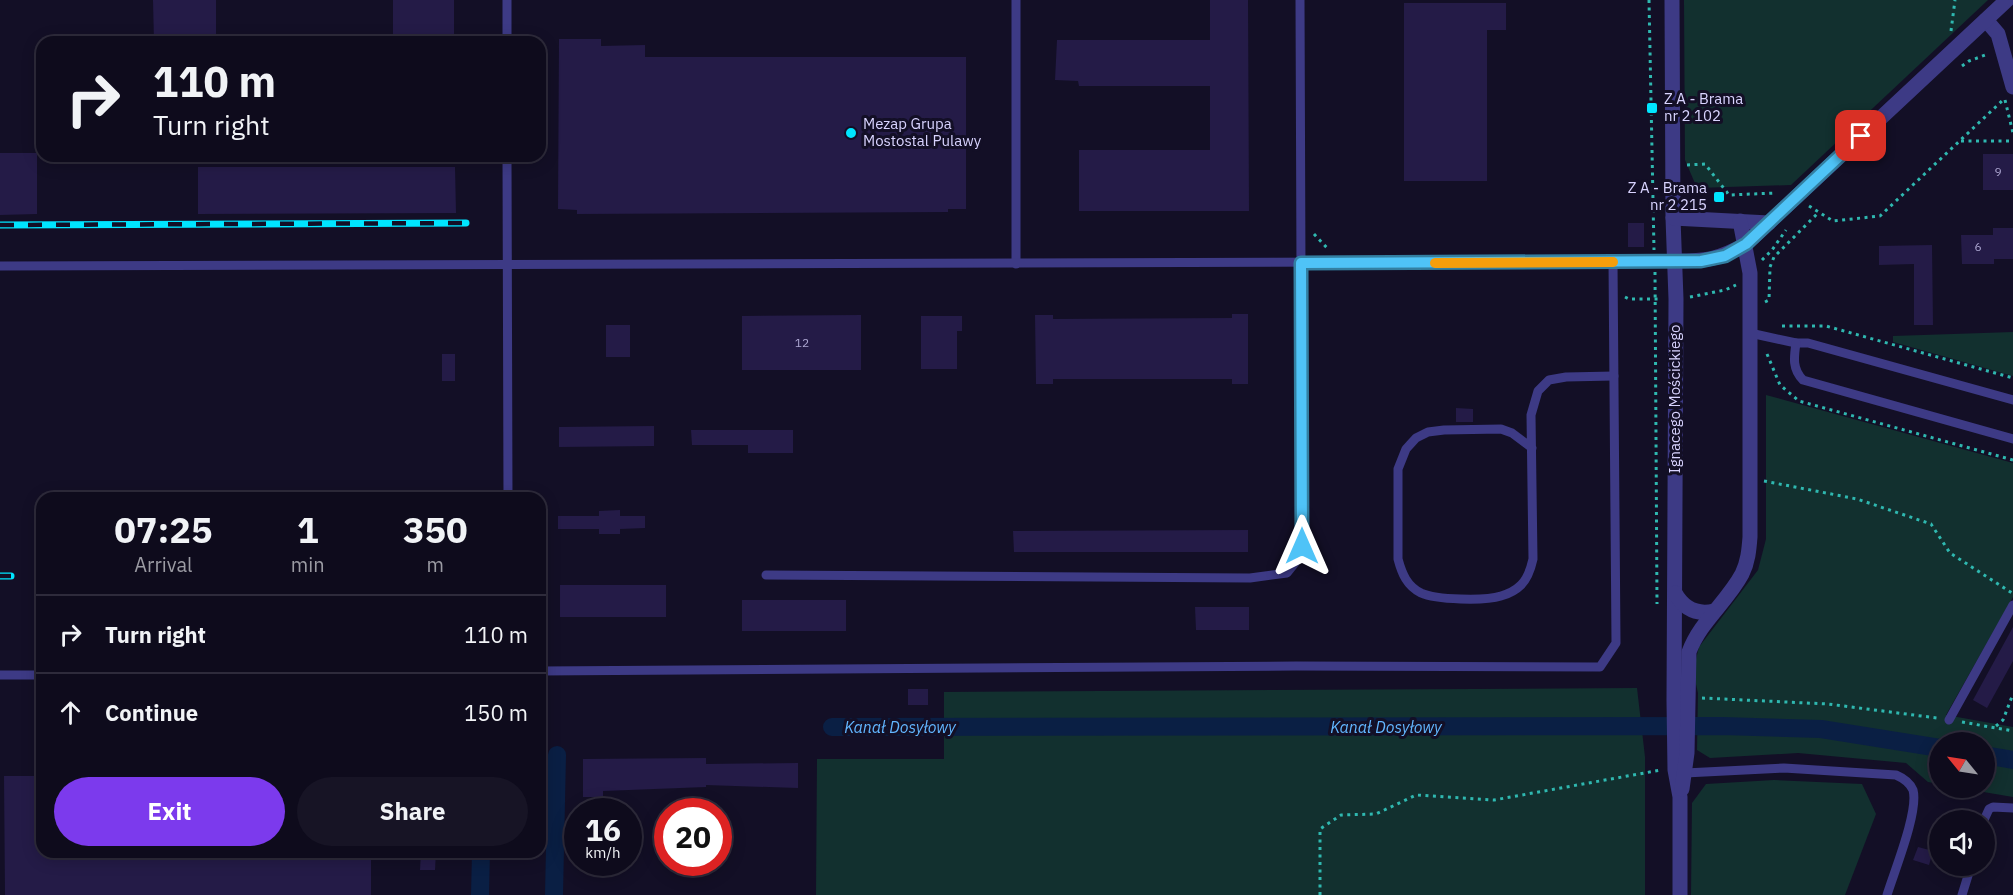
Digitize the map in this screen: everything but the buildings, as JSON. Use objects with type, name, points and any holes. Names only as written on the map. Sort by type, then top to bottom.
[{"type":"street","name":"Ignacego Mościckiego","points":[[1672,0],[1676,594],[1683,700]]},
{"type":"street","points":[[1675,261],[1701,261],[1725,256],[1746,244],[2007,0]]},
{"type":"street","points":[[1986,20],[1998,34],[2009,93]]},
{"type":"street","points":[[1673,218],[1769,223]]},
{"type":"street","name":"Ignacego Mościckiego","points":[[1680,895],[1680,772],[1683,700],[1689,652],[1693,641],[1742,573],[1747,559],[1750,537],[1750,273],[1740,221]]},
{"type":"street","points":[[1676,594],[1682,604],[1689,609],[1697,612],[1714,611]]},
{"type":"lane","points":[[507,0],[507,36]]},
{"type":"lane","points":[[1016,0],[1016,264]]},
{"type":"lane","points":[[766,575],[1250,578],[1287,573],[1295,563],[1302,546],[1300,0]]},
{"type":"lane","points":[[507,162],[507,492]]},
{"type":"lane","points":[[0,266],[1675,261]]},
{"type":"lane","points":[[546,671],[1296,666],[1600,667],[1616,644],[1613,262]]},
{"type":"lane","points":[[1750,333],[1796,343],[1809,343],[2013,400]]},
{"type":"lane","points":[[1796,343],[1794,364],[1797,374],[1803,380],[2013,439]]},
{"type":"lane","points":[[1532,448],[1512,433],[1501,429],[1428,432],[1416,438],[1406,449],[1398,469],[1398,559],[1402,574],[1409,584],[1421,593],[1433,597],[1482,598],[1499,597],[1523,584],[1530,572],[1533,560],[1532,448],[1531,415],[1538,391],[1549,380],[1566,377],[1614,376]]},
{"type":"lane","points":[[1948,720],[2013,605]]},
{"type":"lane","points":[[0,675],[36,675]]},
{"type":"lane","points":[[1680,772],[1784,768],[1896,775],[1902,778],[1912,790],[1913,813],[1887,895]]},
{"type":"lane","points":[[1989,810],[1993,807],[2013,808]]},
{"type":"lane","points":[[1962,895],[1968,876]]},
{"type":"path","points":[[1649,0],[1657,615]]},
{"type":"path","points":[[1951,36],[1955,0]]},
{"type":"path","points":[[1805,203],[1833,221],[1880,216],[2009,93]]},
{"type":"path","points":[[1959,141],[2013,141]]},
{"type":"path","points":[[1780,326],[1826,326],[2013,378]]},
{"type":"path","points":[[1750,478],[1857,499],[1931,524],[1950,553],[2013,594]]},
{"type":"path","points":[[1995,727],[2003,720],[2013,694]]},
{"type":"path","points":[[1683,700],[1828,704],[2013,730]]},
{"type":"path","points":[[1320,895],[1320,829],[1341,815],[1377,814],[1416,795],[1494,800],[1659,771],[1680,772]]},
{"type":"green space","points":[[1684,0],[1988,0],[1791,185],[1697,188],[1685,160]]},
{"type":"green space","points":[[2013,332],[2013,376],[1893,342],[1893,336]]},
{"type":"green space","points":[[1766,395],[2013,463],[2013,597],[1946,715],[2013,727],[2013,797],[1995,794],[1995,732],[1929,732],[1929,782],[1906,763],[1798,753],[1710,758],[1697,750],[1698,693],[1693,671],[1699,647],[1758,570],[1766,539]]},
{"type":"green space","points":[[1637,688],[1645,757],[1645,895],[816,895],[817,759],[944,759],[944,692]]},
{"type":"green space","points":[[1774,780],[1862,784],[1876,814],[1845,895],[1691,895],[1692,803],[1706,784]]},
{"type":"waterway","name":"Kanał Dosyłowy","points":[[832,727],[1722,726],[1821,729],[1929,746]]},
{"type":"waterway","name":"Kanał Dosyłowy","points":[[554,895],[557,755]]},
{"type":"waterway","name":"Kanał Dosyłowy","points":[[1995,757],[2013,760]]},
{"type":"waterway","points":[[480,895],[481,858]]},
{"type":"railway","points":[[0,225],[466,223]]},
{"type":"railway","points":[[0,576],[11,576]]},
{"type":"slow traffic","points":[[1435,263],[1613,262]]},
{"type":"place","name":"Z A - Brama nr 2 102","points":[[1652,108]]},
{"type":"place","name":"Mezap Grupa Mostostal Pulawy","points":[[851,133]]},
{"type":"place","name":"Z A - Brama nr 2 215","points":[[1719,197]]},
{"type":"route","points":[[1302,546],[1301,263],[1701,261],[1725,256],[1746,244],[1861,136]]}]
